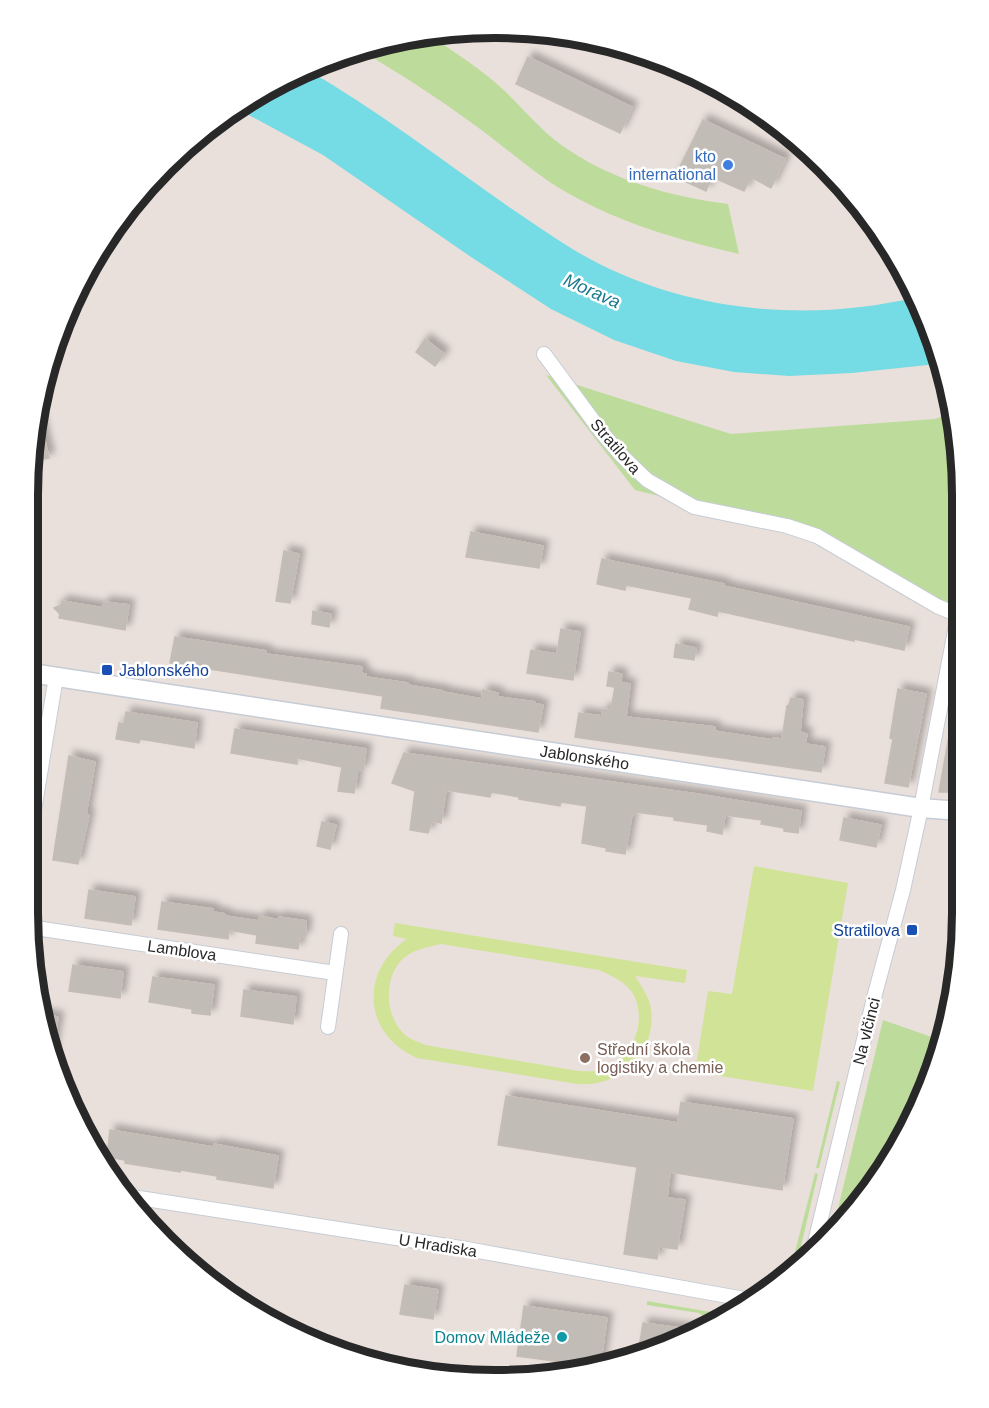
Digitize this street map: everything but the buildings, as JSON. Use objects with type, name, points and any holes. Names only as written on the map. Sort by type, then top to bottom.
[{"type":"street","name":"Stratilova","points":[[544,354],[603,434],[647,480],[694,507],[787,526],[817,536],[952,612]]},
{"type":"street","name":"Stratilova","points":[[921,808],[952,659]]},
{"type":"street","name":"Jablonského","points":[[38,674],[921,808],[952,810]]},
{"type":"street","points":[[38,786],[56,677]]},
{"type":"street","name":"Na vlčinci","points":[[816,1239],[903,890],[921,808]]},
{"type":"street","name":"Lamblova","points":[[38,928],[335,973]]},
{"type":"street","points":[[328,1027],[341,934]]},
{"type":"street","name":"U Hradiska","points":[[137,1198],[467,1249],[740,1298]]},
{"type":"green space","points":[[438,41],[489,77],[560,144],[598,167],[619,177],[662,191],[728,204],[739,254],[650,229],[606,212],[564,191],[542,177],[476,126],[368,55]]},
{"type":"green space","points":[[546,375],[731,434],[935,419],[945,416],[952,494],[952,589],[948,602],[937,600],[812,534],[635,490]]},
{"type":"green space","points":[[754,866],[848,883],[813,1091],[695,1072],[708,991],[732,994]]},
{"type":"green space","points":[[395,923],[687,970],[685,983],[635,976],[650,1004],[652,1021],[643,1051],[622,1073],[608,1080],[593,1084],[577,1084],[417,1058],[399,1048],[386,1034],[377,1019],[374,1002],[375,985],[381,968],[391,952],[407,939],[393,936]],"holes":[[[441,944],[599,970],[629,988],[635,998],[639,1020],[634,1041],[628,1051],[612,1066],[599,1071],[578,1071],[425,1045],[404,1034],[397,1026],[390,1006],[390,984],[398,965],[413,952]]]},
{"type":"green space","points":[[883,1020],[934,1038],[917,1088],[890,1142],[857,1192],[836,1217]]},
{"type":"green space","points":[[837,1081],[840,1082],[819,1168],[816,1168]]},
{"type":"green space","points":[[815,1173],[818,1174],[799,1254],[793,1259]]},
{"type":"green space","points":[[647,1301],[716,1313],[705,1318],[699,1313],[647,1305]]},
{"type":"water","name":"Morava","points":[[315,74],[384,118],[559,241],[628,277],[667,291],[750,308],[834,309],[907,299],[932,364],[852,373],[789,376],[734,372],[676,361],[614,340],[551,309],[323,155],[245,113],[266,99]]},
{"type":"place","name":"kto international","points":[[728,165]]},
{"type":"place","name":"Jablonského","points":[[107,670]]},
{"type":"place","name":"Stratilova","points":[[912,930]]},
{"type":"place","name":"Střední škola logistiky a chemie","points":[[585,1058]]},
{"type":"place","name":"Domov Mládeže","points":[[562,1337]]}]
